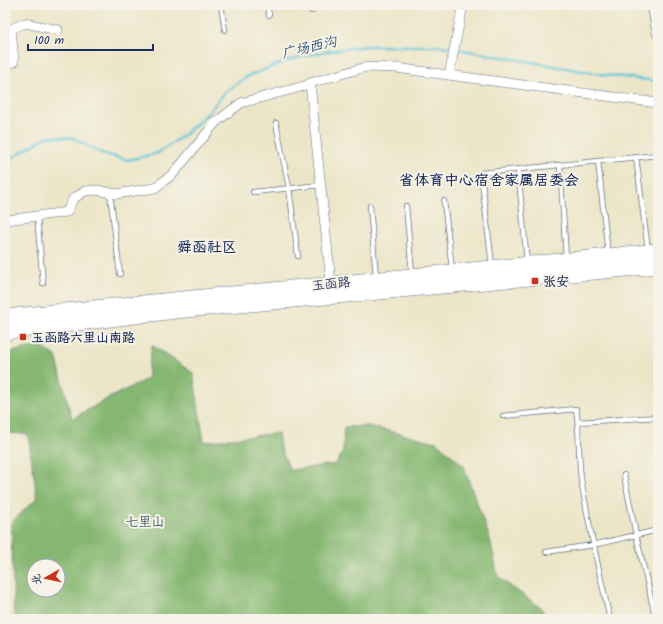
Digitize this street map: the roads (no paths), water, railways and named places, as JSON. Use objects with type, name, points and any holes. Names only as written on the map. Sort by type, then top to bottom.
[{"type":"main road","name":"玉函路","points":[[5,317],[653,251]]},
{"type":"main road","name":"玉函路","points":[[5,332],[183,310],[658,266]]},
{"type":"street","points":[[449,75],[463,5]]},
{"type":"street","points":[[5,64],[14,62],[11,29],[25,23],[58,30]]},
{"type":"street","points":[[331,283],[310,83],[366,67],[396,68],[658,103]]},
{"type":"street","points":[[7,220],[67,212],[73,199],[85,191],[98,190],[116,194],[155,188],[174,173],[216,122],[241,103],[308,85]]},
{"type":"lane","points":[[221,5],[225,30]]},
{"type":"lane","points":[[267,5],[269,15]]},
{"type":"lane","points":[[311,5],[312,11]]},
{"type":"lane","points":[[650,5],[655,34]]},
{"type":"lane","points":[[276,123],[289,188],[298,256]]},
{"type":"lane","points":[[492,267],[481,173],[658,155]]},
{"type":"lane","points":[[636,157],[653,251]]},
{"type":"lane","points":[[598,161],[608,256]]},
{"type":"lane","points":[[560,165],[566,260]]},
{"type":"lane","points":[[518,169],[527,264]]},
{"type":"lane","points":[[253,192],[320,185]]},
{"type":"lane","points":[[110,193],[120,274]]},
{"type":"lane","points":[[444,201],[452,271]]},
{"type":"lane","points":[[370,206],[377,278]]},
{"type":"lane","points":[[406,206],[412,275]]},
{"type":"lane","points":[[36,216],[44,283]]},
{"type":"lane","points":[[503,416],[576,409],[581,476],[593,545],[610,619]]},
{"type":"lane","points":[[578,422],[658,417]]},
{"type":"lane","points":[[624,475],[636,535],[656,617],[646,619]]},
{"type":"lane","points":[[546,552],[593,545],[658,530]]},
{"type":"waterway","name":"广场西沟","points":[[5,162],[48,136],[73,138],[101,153],[128,160],[158,153],[184,135],[209,112],[225,92],[248,76],[289,60],[328,51],[369,46],[443,46],[452,48]]},
{"type":"waterway","name":"广场西沟","points":[[457,49],[605,75],[658,81]]},
{"type":"place","name":"张安","points":[[535,281]]},
{"type":"place","name":"玉函路六里山南路","points":[[23,337]]},
{"type":"district","name":"省体育中心宿舍家属居委会","points":[[489,180]]},
{"type":"district","name":"舜函社区","points":[[207,247]]},
{"type":"park label","name":"七里山","points":[[145,521]]}]
